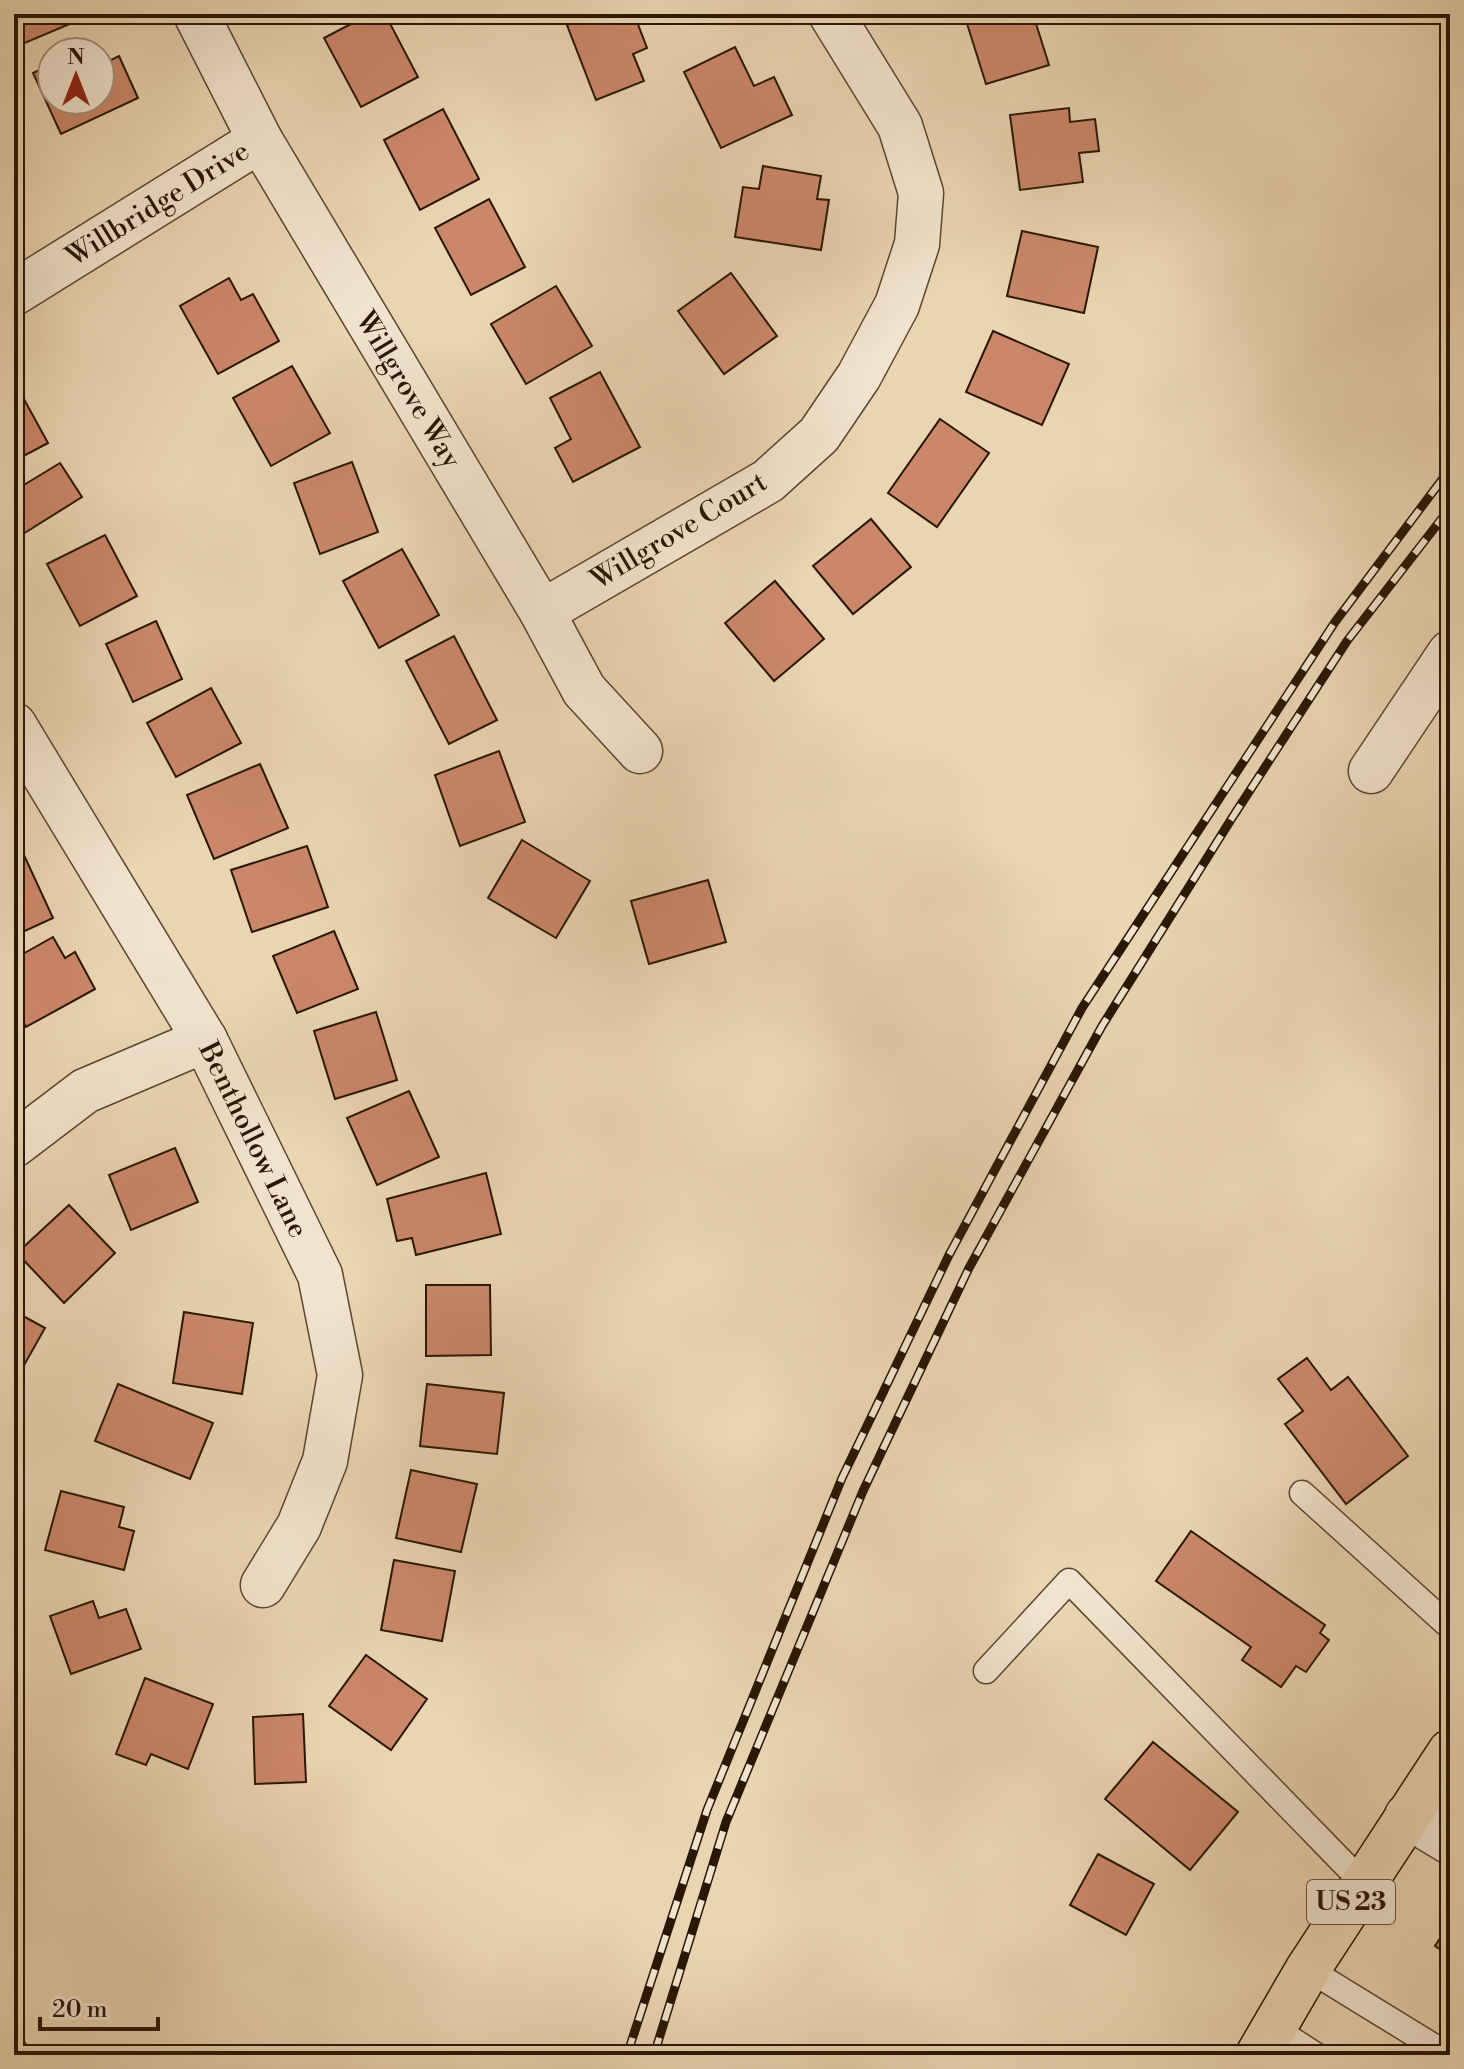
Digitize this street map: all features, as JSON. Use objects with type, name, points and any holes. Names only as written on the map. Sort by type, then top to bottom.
[{"type":"main road","name":"US 23","points":[[1266,2042],[1308,1969],[1450,1752]]},
{"type":"street","name":"Willgrove Way","points":[[196,14],[260,140],[542,612],[584,690],[640,751]]},
{"type":"street","name":"Willgrove Court","points":[[542,612],[768,481],[819,435],[859,376],[897,305],[917,244],[921,193],[900,126],[831,14]]},
{"type":"street","name":"Willbridge Drive","points":[[14,293],[260,140]]},
{"type":"street","points":[[1371,771],[1450,653]]},
{"type":"street","name":"Benthollow Lane","points":[[14,725],[205,1040],[320,1275],[340,1375],[325,1461],[299,1526],[263,1585]]},
{"type":"street","points":[[14,1145],[85,1091],[205,1040]]},
{"type":"street","points":[[1407,1816],[1450,1842]]},
{"type":"lane","points":[[1302,1493],[1450,1627]]},
{"type":"lane","points":[[986,1671],[1069,1581],[1363,1883]]},
{"type":"lane","points":[[1308,1969],[1448,2055]]},
{"type":"lane","points":[[1266,2042],[1316,2055]]},
{"type":"building","points":[[14,14],[84,14],[86,17],[20,45],[14,32]]},
{"type":"building","points":[[370,14],[385,14],[418,77],[361,107],[324,38]]},
{"type":"building","points":[[596,14],[634,14],[647,48],[633,54],[644,81],[596,100],[567,25]]},
{"type":"building","points":[[964,14],[1033,14],[1049,65],[986,84]]},
{"type":"building","points":[[735,47],[754,86],[774,77],[792,115],[721,148],[684,72]]},
{"type":"building","points":[[119,56],[138,98],[116,108],[116,58]]},
{"type":"building","points":[[1069,108],[1070,122],[1095,119],[1099,151],[1079,153],[1083,182],[1020,190],[1010,115]]},
{"type":"building","points":[[443,109],[479,179],[420,210],[384,140]]},
{"type":"building","points":[[53,116],[100,116],[61,134]]},
{"type":"building","points":[[763,166],[821,176],[817,199],[829,200],[821,250],[735,237],[743,187],[759,189]]},
{"type":"building","points":[[489,199],[525,267],[471,295],[435,228]]},
{"type":"building","points":[[1022,231],[1098,247],[1084,313],[1007,296]]},
{"type":"building","points":[[731,273],[777,336],[724,374],[678,311]]},
{"type":"building","points":[[229,278],[241,300],[253,294],[279,341],[218,374],[180,306]]},
{"type":"building","points":[[556,286],[592,346],[526,384],[491,324]]},
{"type":"building","points":[[993,331],[1069,364],[1042,425],[966,392]]},
{"type":"building","points":[[292,366],[330,433],[271,466],[233,398]]},
{"type":"building","points":[[600,372],[640,447],[573,482],[555,448],[571,439],[550,398]]},
{"type":"building","points":[[19,390],[48,443],[14,461],[14,393]]},
{"type":"building","points":[[940,419],[989,453],[937,527],[888,493]]},
{"type":"building","points":[[352,462],[378,532],[320,554],[294,483]]},
{"type":"building","points":[[60,463],[82,497],[23,534],[14,520],[14,491]]},
{"type":"building","points":[[871,519],[911,567],[853,614],[813,566]]},
{"type":"building","points":[[105,535],[137,596],[80,626],[47,564]]},
{"type":"building","points":[[402,549],[439,615],[379,648],[343,581]]},
{"type":"building","points":[[775,581],[824,639],[774,681],[725,623]]},
{"type":"building","points":[[156,621],[182,679],[133,702],[106,644]]},
{"type":"building","points":[[454,636],[497,720],[449,744],[406,661]]},
{"type":"building","points":[[211,688],[241,743],[176,777],[147,723]]},
{"type":"building","points":[[499,751],[525,822],[460,846],[435,775]]},
{"type":"building","points":[[260,764],[288,828],[214,859],[187,795]]},
{"type":"building","points":[[522,840],[590,881],[556,938],[488,898]]},
{"type":"building","points":[[307,846],[328,907],[252,932],[231,870]]},
{"type":"building","points":[[23,853],[53,918],[14,936],[14,857]]},
{"type":"building","points":[[708,880],[726,942],[649,964],[631,901]]},
{"type":"building","points":[[334,931],[358,989],[297,1013],[273,956]]},
{"type":"building","points":[[53,937],[65,958],[75,952],[95,989],[26,1027],[14,1005],[14,959]]},
{"type":"building","points":[[376,1012],[397,1080],[335,1099],[314,1031]]},
{"type":"building","points":[[409,1091],[439,1157],[377,1185],[347,1118]]},
{"type":"building","points":[[175,1148],[198,1202],[131,1230],[109,1175]]},
{"type":"building","points":[[486,1173],[501,1234],[416,1255],[412,1238],[397,1241],[387,1199]]},
{"type":"building","points":[[69,1205],[115,1253],[64,1303],[17,1253]]},
{"type":"building","points":[[426,1285],[490,1285],[491,1355],[426,1356]]},
{"type":"building","points":[[14,1311],[45,1328],[14,1383]]},
{"type":"building","points":[[184,1312],[253,1323],[242,1394],[173,1383]]},
{"type":"building","points":[[1307,1358],[1331,1390],[1348,1377],[1408,1456],[1346,1504],[1285,1424],[1303,1411],[1278,1379]]},
{"type":"building","points":[[118,1384],[213,1423],[190,1479],[95,1441]]},
{"type":"building","points":[[427,1384],[504,1393],[497,1454],[420,1446]]},
{"type":"building","points":[[411,1470],[477,1484],[461,1552],[396,1538]]},
{"type":"building","points":[[61,1491],[124,1507],[119,1527],[134,1531],[124,1570],[45,1550]]},
{"type":"building","points":[[1191,1531],[1325,1625],[1320,1633],[1329,1640],[1306,1672],[1296,1666],[1281,1687],[1242,1660],[1251,1647],[1156,1581]]},
{"type":"building","points":[[394,1560],[455,1571],[442,1641],[381,1630]]},
{"type":"building","points":[[93,1601],[99,1618],[126,1609],[141,1649],[71,1674],[50,1616]]},
{"type":"building","points":[[366,1655],[427,1699],[391,1750],[329,1706]]},
{"type":"building","points":[[145,1678],[213,1704],[188,1769],[151,1754],[146,1765],[116,1754]]},
{"type":"building","points":[[303,1714],[306,1782],[255,1784],[253,1717]]},
{"type":"building","points":[[1153,1742],[1238,1812],[1190,1870],[1105,1799]]},
{"type":"building","points":[[1098,1854],[1154,1884],[1126,1935],[1070,1905]]},
{"type":"building","points":[[1450,1923],[1450,1956],[1435,1946]]},
{"type":"building","points":[[14,2029],[34,2055],[14,2055]]},
{"type":"railway","points":[[627,2055],[707,1810],[842,1478],[949,1255],[1082,1008],[1335,622],[1450,469]]},
{"type":"railway","points":[[654,2055],[726,1822],[863,1491],[969,1268],[1102,1026],[1232,818],[1347,641],[1450,508]]}]
